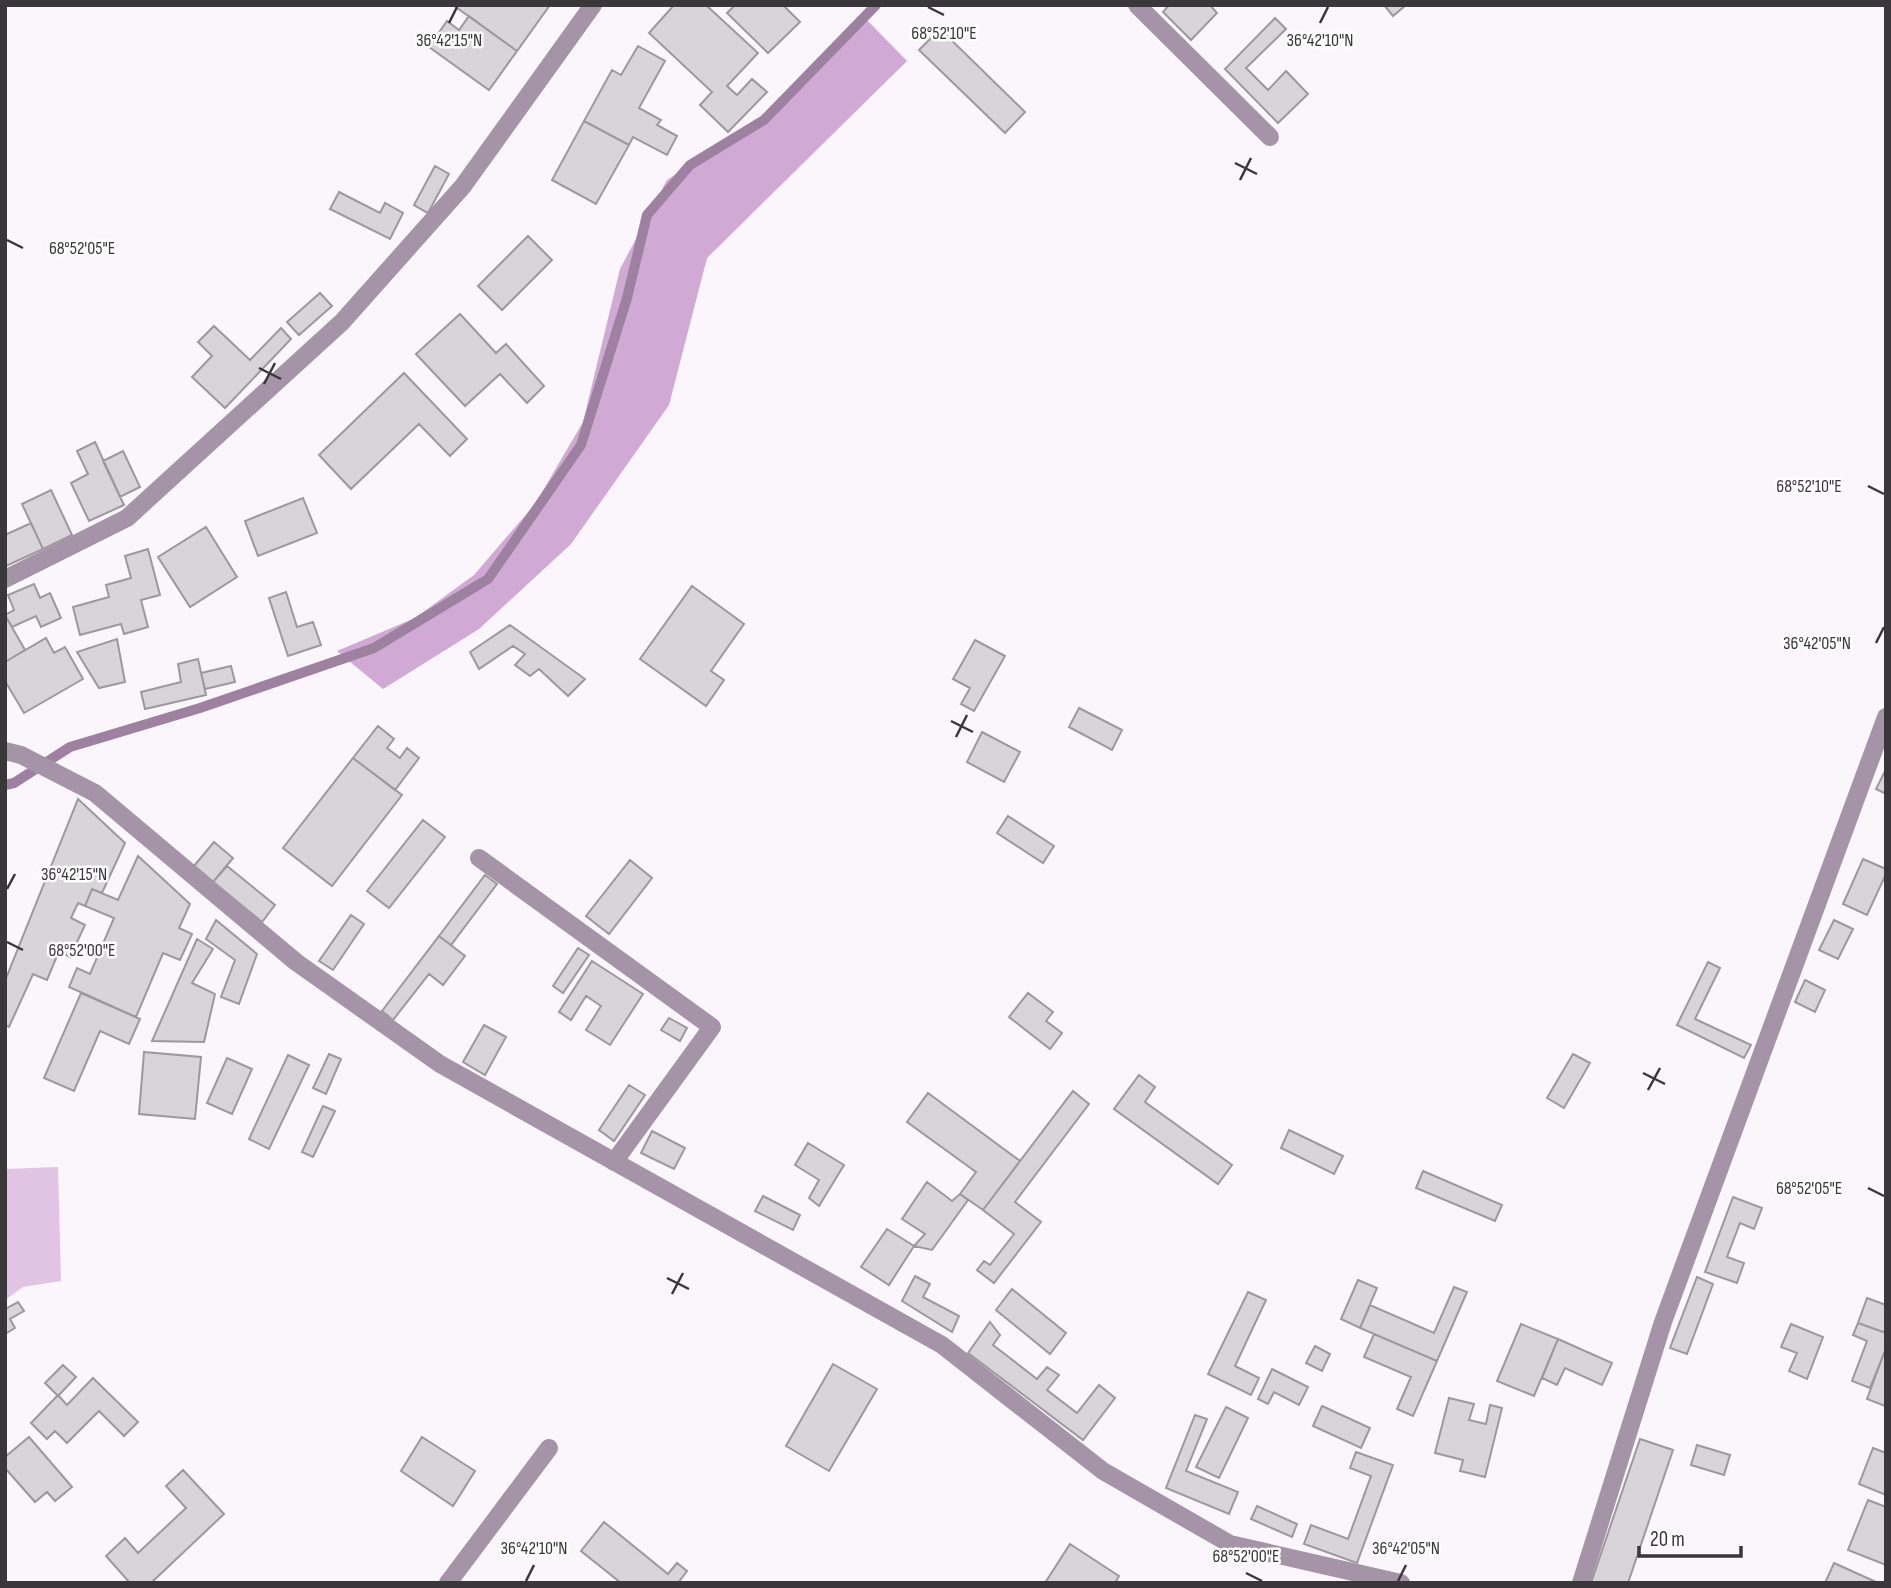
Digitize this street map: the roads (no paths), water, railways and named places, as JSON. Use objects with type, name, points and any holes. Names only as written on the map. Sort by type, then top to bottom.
[{"type":"street","points":[[5,579],[127,518],[342,322],[463,186],[593,5]]},
{"type":"street","points":[[1137,5],[1270,137]]},
{"type":"street","points":[[1581,1583],[1663,1322],[1886,717]]},
{"type":"street","points":[[5,751],[21,755],[95,793],[296,962],[440,1064],[942,1345],[1103,1471],[1230,1545],[1401,1583]]},
{"type":"street","points":[[479,858],[712,1027],[614,1162]]},
{"type":"street","points":[[448,1583],[549,1448]]},
{"type":"waterway","points":[[5,785],[14,783],[70,747],[200,708],[374,648],[488,579],[581,445],[627,298],[647,215],[690,165],[764,120],[876,5]]}]
